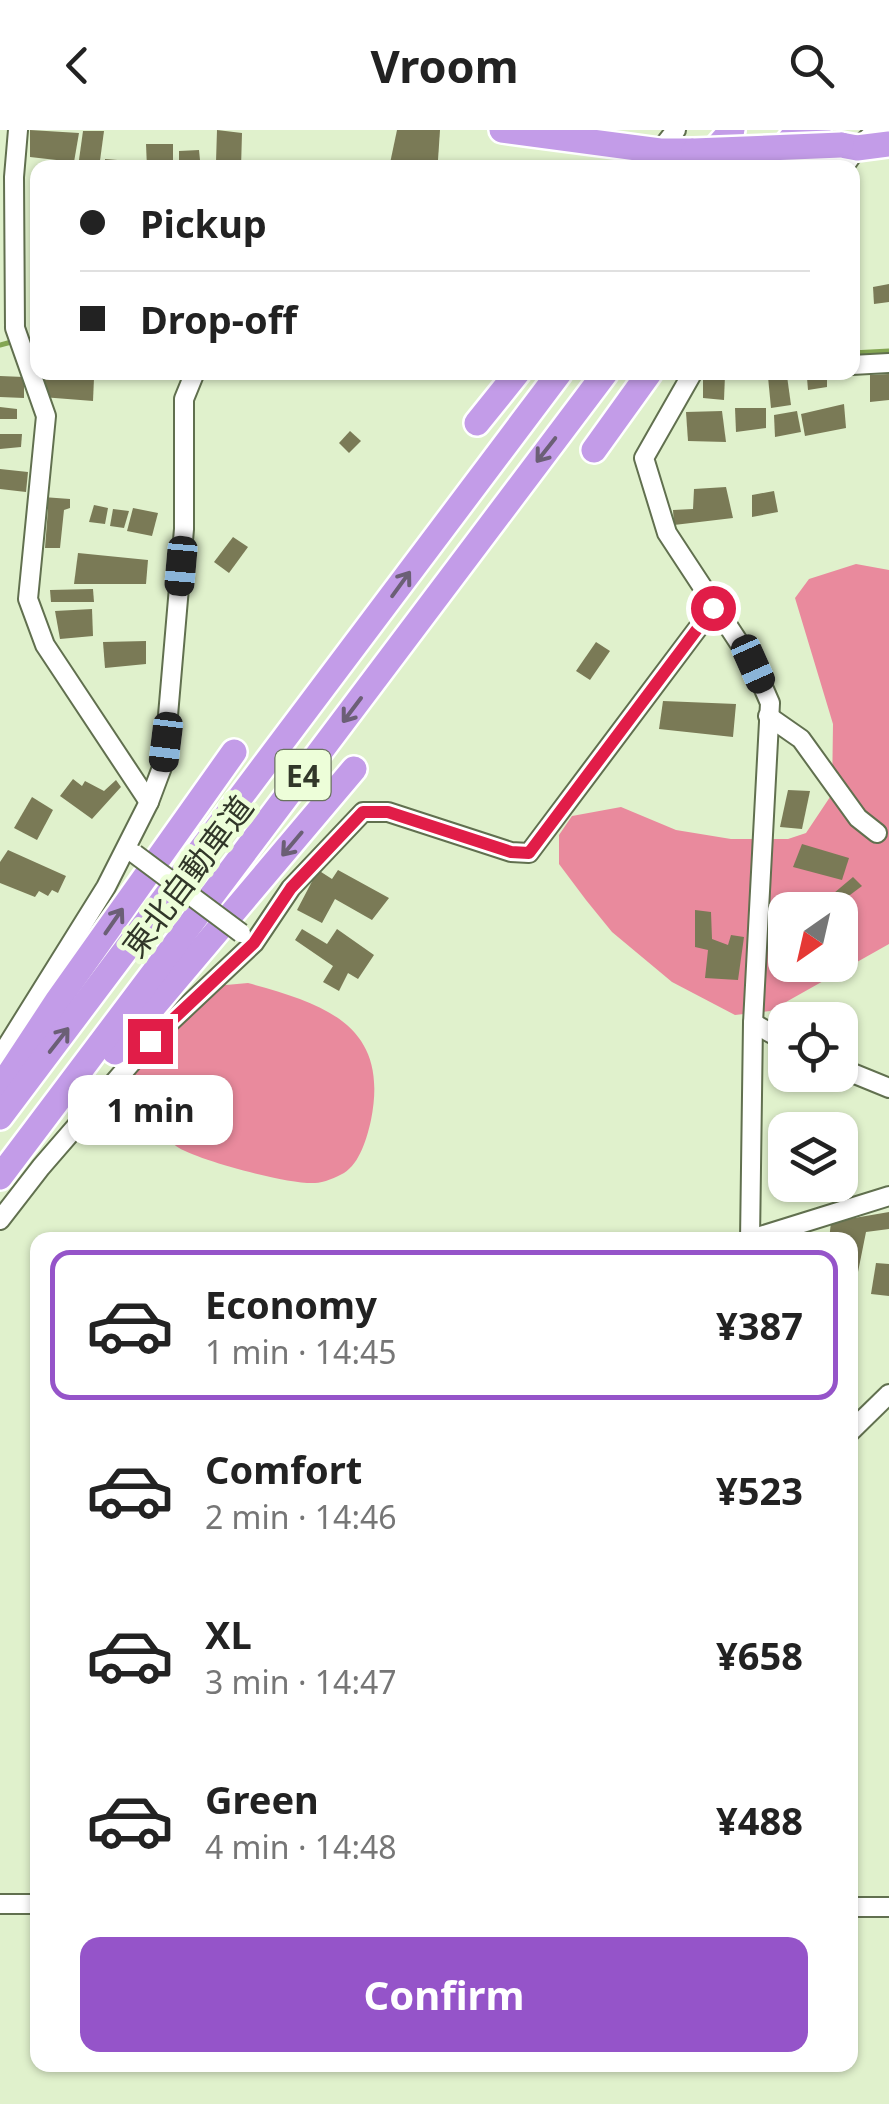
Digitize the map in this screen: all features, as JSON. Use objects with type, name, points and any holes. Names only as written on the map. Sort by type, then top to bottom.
[{"type":"highway","points":[[502,130],[660,149],[697,159],[847,154],[889,144]]},
{"type":"highway","points":[[697,159],[732,130]]},
{"type":"highway","points":[[726,160],[750,130]]},
{"type":"highway","points":[[774,160],[798,130]]},
{"type":"highway","points":[[797,160],[818,130]]},
{"type":"highway","points":[[478,423],[512,380]]},
{"type":"highway","name":"東北自動車道","points":[[0,1118],[554,380]]},
{"type":"highway","name":"東北自動車道","points":[[0,1178],[600,380]]},
{"type":"highway","points":[[594,450],[644,380]]},
{"type":"highway","points":[[0,1088],[234,752]]},
{"type":"highway","points":[[0,1178],[88,1082],[354,770]]},
{"type":"street","points":[[18,130],[10,330],[30,371]]},
{"type":"street","points":[[847,154],[877,130]]},
{"type":"street","points":[[860,365],[889,363]]},
{"type":"street","points":[[33,380],[46,416],[28,599],[45,645],[149,802]]},
{"type":"street","points":[[0,1057],[130,851],[164,762],[184,529],[184,399],[191,380]]},
{"type":"street","points":[[688,380],[644,458],[668,533],[713,608],[753,664],[770,703],[753,1023],[749,1232]]},
{"type":"street","points":[[0,1220],[150,1041],[363,812],[388,812],[511,852],[529,853],[713,608]]},
{"type":"street","points":[[768,716],[801,739],[858,818],[877,833]]},
{"type":"street","points":[[130,851],[247,938]]},
{"type":"street","points":[[753,1023],[768,1031]]},
{"type":"street","points":[[858,1075],[889,1088]]},
{"type":"street","points":[[774,1232],[889,1196]]},
{"type":"street","points":[[858,1426],[889,1394]]},
{"type":"street","points":[[0,1904],[30,1904]]},
{"type":"street","points":[[858,1907],[889,1907]]},
{"type":"shaded area","points":[[856,564],[889,570],[889,944],[858,961],[858,892],[768,892],[768,982],[822,982],[786,1002],[768,1002],[768,1011],[735,1015],[672,982],[612,932],[559,864],[559,835],[572,816],[621,807],[676,830],[731,839],[788,839],[806,833],[832,794],[833,724],[795,598],[809,579]]},
{"type":"shaded area","points":[[248,983],[326,1011],[361,1040],[371,1061],[374,1088],[367,1134],[354,1163],[338,1176],[303,1183],[186,1152],[152,1122],[120,1075],[156,1015],[193,988]]},
{"type":"building","points":[[30,130],[79,133],[74,160],[30,157]]},
{"type":"building","points":[[217,130],[242,133],[241,160],[216,160]]},
{"type":"building","points":[[397,130],[440,130],[438,160],[391,160]]},
{"type":"building","points":[[83,131],[104,131],[100,160],[79,160]]},
{"type":"building","points":[[146,144],[173,144],[173,160],[147,160]]},
{"type":"building","points":[[199,150],[200,160],[179,160],[179,151]]},
{"type":"building","points":[[889,284],[889,302],[874,304],[873,287]]},
{"type":"building","points":[[889,374],[889,400],[870,402],[870,375]]},
{"type":"building","points":[[0,376],[24,377],[24,398],[0,397]]},
{"type":"building","points":[[44,380],[94,380],[93,401],[42,397]]},
{"type":"building","points":[[703,380],[725,380],[724,400],[703,398]]},
{"type":"building","points":[[768,380],[788,380],[791,405],[771,408]]},
{"type":"building","points":[[807,380],[827,380],[827,387],[808,390]]},
{"type":"building","points":[[844,404],[846,428],[805,436],[801,414]]},
{"type":"building","points":[[0,407],[17,409],[17,419],[0,419]]},
{"type":"building","points":[[735,408],[766,408],[766,428],[736,432]]},
{"type":"building","points":[[722,411],[726,442],[688,441],[686,412]]},
{"type":"building","points":[[797,411],[801,432],[775,437],[774,415]]},
{"type":"building","points":[[350,431],[361,441],[349,453],[339,443]]},
{"type":"building","points":[[0,434],[22,434],[21,447],[0,449]]},
{"type":"building","points":[[0,469],[28,472],[26,492],[0,489]]},
{"type":"building","points":[[726,487],[733,518],[674,525],[673,510],[693,509],[694,489]]},
{"type":"building","points":[[774,491],[778,512],[752,517],[752,495]]},
{"type":"building","points":[[43,497],[70,499],[70,508],[64,510],[60,548],[45,548],[48,509],[42,507]]},
{"type":"building","points":[[94,505],[108,508],[105,524],[89,522]]},
{"type":"building","points":[[133,508],[158,513],[152,536],[127,531]]},
{"type":"building","points":[[113,509],[129,511],[124,528],[110,526]]},
{"type":"building","points":[[233,537],[248,547],[229,573],[214,562]]},
{"type":"building","points":[[78,553],[148,560],[146,584],[74,584]]},
{"type":"building","points":[[93,589],[94,602],[51,602],[50,590]]},
{"type":"building","points":[[92,609],[93,636],[60,639],[55,611]]},
{"type":"building","points":[[146,641],[146,664],[105,668],[103,642]]},
{"type":"building","points":[[596,642],[610,651],[590,680],[576,671]]},
{"type":"building","points":[[663,701],[736,704],[733,737],[659,729]]},
{"type":"building","points":[[73,779],[82,786],[85,781],[104,791],[116,780],[121,787],[92,819],[60,796]]},
{"type":"building","points":[[788,790],[810,791],[802,829],[780,827]]},
{"type":"building","points":[[32,797],[53,810],[37,840],[14,828]]},
{"type":"building","points":[[802,844],[849,858],[842,880],[793,867]]},
{"type":"building","points":[[8,850],[66,876],[58,893],[52,890],[48,896],[39,891],[35,897],[0,883],[0,862]]},
{"type":"building","points":[[318,870],[332,879],[338,870],[389,898],[372,920],[335,899],[322,923],[297,910]]},
{"type":"building","points":[[853,877],[862,886],[854,892],[835,892]]},
{"type":"building","points":[[695,910],[711,912],[712,939],[728,945],[731,935],[744,937],[738,980],[705,978],[708,950],[695,947]]},
{"type":"building","points":[[302,929],[327,944],[337,929],[374,955],[358,979],[348,973],[339,991],[323,982],[333,966],[295,940]]},
{"type":"building","points":[[889,1212],[889,1229],[866,1232],[858,1272],[858,1232],[830,1232],[831,1222]]},
{"type":"building","points":[[876,1263],[889,1264],[889,1296],[871,1294]]},
{"type":"waterway","points":[[0,345],[15,341]]},
{"type":"waterway","points":[[860,353],[889,351]]},
{"type":"route","points":[[150,1041],[254,943],[291,888],[363,812],[388,812],[511,852],[529,853],[713,608]]}]
